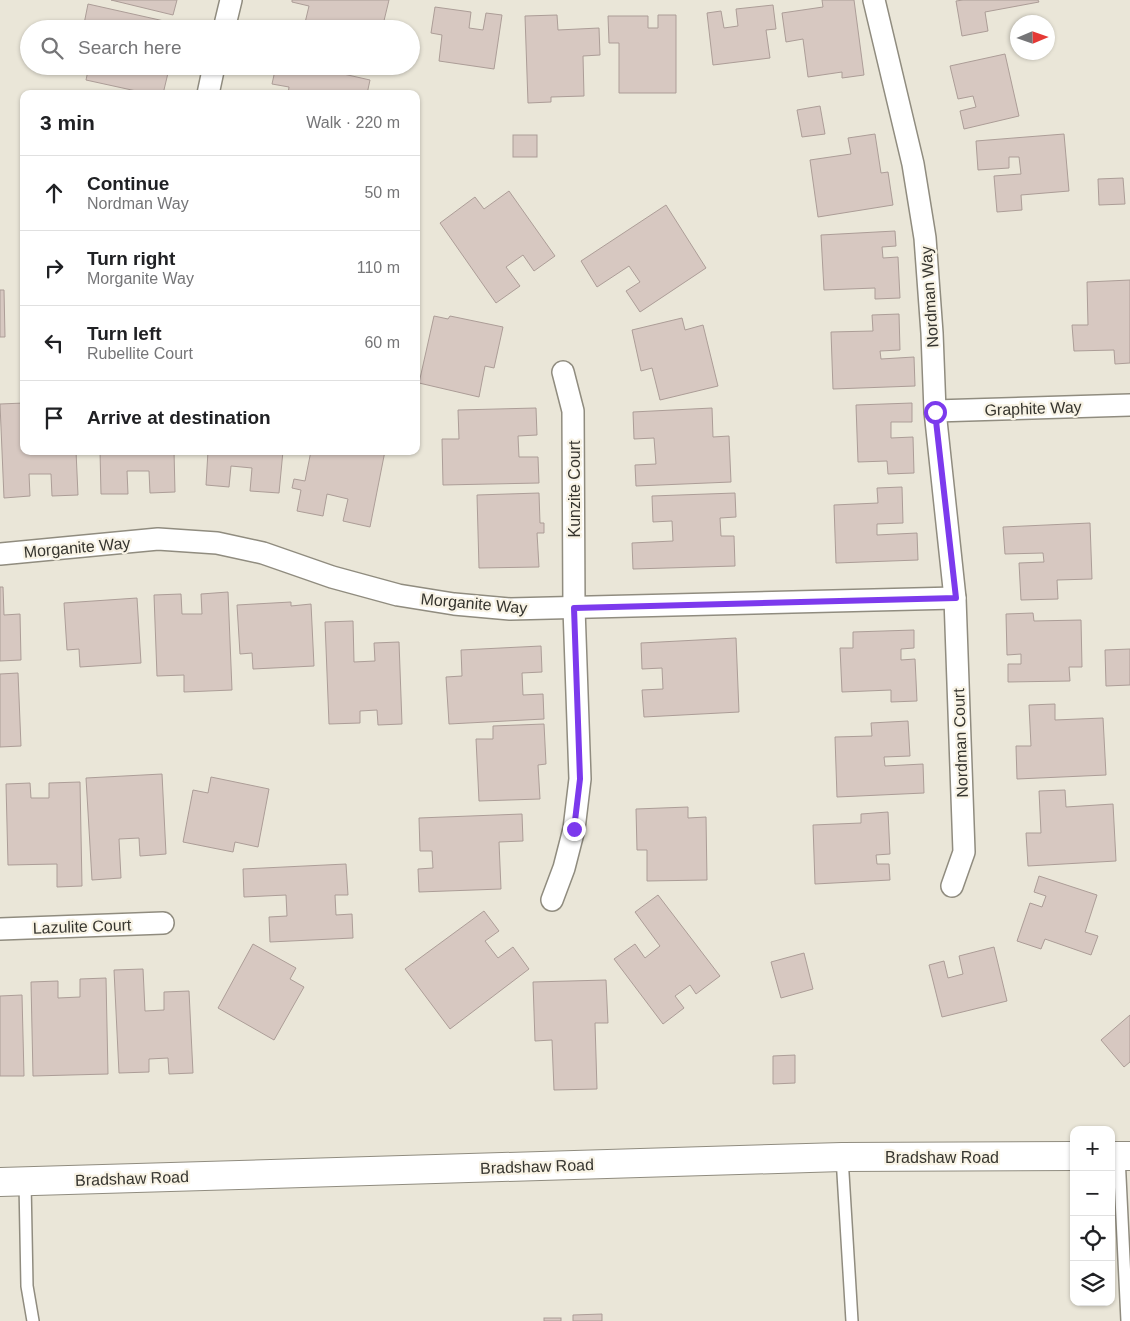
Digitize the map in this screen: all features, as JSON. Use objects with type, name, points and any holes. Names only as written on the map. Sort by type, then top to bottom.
[{"type":"main road","name":"Bradshaw Road","points":[[12,1182],[842,1157],[1070,1156]]},
{"type":"street","points":[[226,20],[231,0]]},
{"type":"street","name":"Nordman Way","points":[[874,0],[913,164],[925,238],[932,332],[935,412],[956,598]]},
{"type":"street","points":[[209,90],[212,75]]},
{"type":"street","name":"Kunzite Court","points":[[552,900],[564,868],[574,829],[580,779],[574,608],[574,411],[563,372]]},
{"type":"street","name":"Graphite Way","points":[[935,412],[1130,405]]},
{"type":"street","name":"Morganite Way","points":[[0,554],[158,539],[218,543],[263,553],[332,577],[398,595],[454,604],[510,609],[956,598]]},
{"type":"street","name":"Nordman Court","points":[[952,886],[964,852],[956,598]]},
{"type":"street","name":"Lazulite Court","points":[[0,929],[163,923]]},
{"type":"lane","points":[[1120,1156],[1128,1321]]},
{"type":"lane","points":[[842,1157],[852,1321]]},
{"type":"lane","points":[[12,1182],[33,1321]]},
{"type":"building","points":[[111,0],[177,0],[173,15]]},
{"type":"building","points":[[292,0],[389,0],[384,20],[306,20],[309,6],[292,2]]},
{"type":"building","points":[[822,0],[854,0],[864,75],[842,78],[842,72],[808,77],[803,39],[786,42],[782,13],[823,7]]},
{"type":"building","points":[[1038,0],[1039,2],[985,12],[988,31],[962,36],[956,1]]},
{"type":"building","points":[[88,4],[160,20],[85,20]]},
{"type":"building","points":[[773,5],[776,29],[766,30],[770,58],[713,65],[707,13],[721,11],[724,28],[738,26],[736,9]]},
{"type":"building","points":[[435,7],[471,12],[469,28],[483,30],[486,13],[502,15],[494,69],[439,61],[442,35],[431,33]]},
{"type":"building","points":[[557,15],[558,30],[599,28],[600,55],[583,56],[584,96],[551,97],[551,102],[528,103],[525,16]]},
{"type":"building","points":[[658,15],[676,15],[676,93],[619,93],[619,43],[609,43],[608,16],[648,16],[648,28],[658,28]]},
{"type":"building","points":[[1005,54],[1019,116],[964,129],[960,111],[976,107],[973,96],[958,99],[950,66]]},
{"type":"building","points":[[87,75],[168,75],[164,90],[132,90],[86,80]]},
{"type":"building","points":[[274,75],[348,75],[370,80],[368,90],[289,90],[289,87],[272,84]]},
{"type":"building","points":[[820,106],[825,134],[802,137],[797,110]]},
{"type":"building","points":[[875,134],[881,173],[888,172],[893,205],[818,217],[810,160],[851,154],[848,138]]},
{"type":"building","points":[[1064,134],[1069,191],[1021,195],[1022,210],[997,212],[994,176],[1021,174],[1019,157],[1009,157],[1009,168],[978,170],[976,141]]},
{"type":"building","points":[[513,135],[537,135],[537,157],[513,157]]},
{"type":"building","points":[[1123,178],[1125,204],[1099,205],[1098,179]]},
{"type":"building","points":[[509,191],[555,256],[534,271],[523,255],[506,267],[520,286],[496,303],[440,223],[475,197],[484,209]]},
{"type":"building","points":[[666,205],[706,268],[640,312],[626,291],[640,282],[629,266],[597,287],[581,261]]},
{"type":"building","points":[[895,231],[896,246],[882,247],[883,258],[898,257],[900,298],[875,299],[875,288],[824,290],[821,235]]},
{"type":"building","points":[[1130,280],[1130,363],[1115,364],[1114,350],[1074,351],[1072,325],[1088,325],[1087,282]]},
{"type":"building","points":[[0,290],[4,290],[5,337],[0,337]]},
{"type":"building","points":[[899,314],[900,350],[880,351],[881,359],[914,357],[915,386],[833,389],[831,332],[873,331],[872,315]]},
{"type":"building","points":[[434,316],[448,319],[450,316],[503,327],[494,368],[485,366],[479,397],[420,383]]},
{"type":"building","points":[[682,318],[685,330],[703,325],[718,386],[660,400],[652,368],[641,371],[632,330]]},
{"type":"building","points":[[20,403],[20,455],[76,455],[78,495],[52,496],[51,474],[29,474],[30,496],[4,498],[0,404]]},
{"type":"building","points":[[912,403],[912,422],[891,422],[891,438],[913,437],[914,473],[888,474],[887,461],[858,462],[856,405]]},
{"type":"building","points":[[536,408],[537,435],[518,436],[519,457],[538,457],[539,483],[443,485],[442,439],[459,439],[458,410]]},
{"type":"building","points":[[712,408],[713,437],[729,436],[731,482],[636,486],[635,465],[656,464],[654,438],[634,439],[633,412]]},
{"type":"building","points":[[100,455],[174,455],[175,492],[150,493],[149,471],[127,471],[128,494],[101,494]]},
{"type":"building","points":[[208,455],[283,455],[279,493],[250,491],[252,468],[231,466],[229,487],[206,485]]},
{"type":"building","points":[[310,455],[384,455],[370,527],[343,521],[348,499],[327,494],[323,516],[297,511],[301,490],[292,488],[294,479],[305,481]]},
{"type":"building","points":[[902,487],[903,523],[877,524],[877,535],[917,533],[918,560],[836,563],[834,505],[878,503],[877,488]]},
{"type":"building","points":[[539,493],[540,523],[544,523],[544,533],[537,533],[539,567],[479,568],[477,495]]},
{"type":"building","points":[[735,493],[736,517],[720,518],[721,536],[734,536],[735,566],[633,569],[632,543],[673,541],[672,521],[653,522],[652,496]]},
{"type":"building","points":[[1090,523],[1092,579],[1057,580],[1058,599],[1021,600],[1019,563],[1044,562],[1043,553],[1005,554],[1003,527]]},
{"type":"building","points":[[0,587],[3,587],[4,615],[20,614],[21,660],[0,661]]},
{"type":"building","points":[[228,592],[232,690],[184,692],[184,675],[157,676],[154,595],[181,594],[182,614],[202,614],[201,594]]},
{"type":"building","points":[[137,598],[141,663],[80,667],[79,649],[67,650],[64,603]]},
{"type":"building","points":[[291,602],[291,606],[311,604],[314,666],[253,669],[252,653],[240,654],[237,605]]},
{"type":"building","points":[[1033,613],[1034,621],[1081,620],[1082,667],[1069,667],[1070,681],[1008,682],[1008,664],[1021,664],[1021,654],[1007,655],[1006,614]]},
{"type":"building","points":[[353,621],[354,662],[375,661],[374,643],[399,642],[402,724],[378,725],[377,710],[360,711],[360,723],[329,724],[325,622]]},
{"type":"building","points":[[914,630],[914,648],[901,649],[901,660],[915,659],[917,701],[891,702],[891,690],[842,692],[840,648],[853,648],[853,632]]},
{"type":"building","points":[[736,638],[739,712],[644,717],[642,690],[663,689],[662,668],[642,669],[641,643]]},
{"type":"building","points":[[541,646],[542,672],[522,673],[523,695],[543,694],[544,719],[449,724],[446,677],[462,676],[461,650]]},
{"type":"building","points":[[1130,649],[1130,685],[1106,686],[1105,650]]},
{"type":"building","points":[[18,673],[21,746],[0,747],[0,674]]},
{"type":"building","points":[[1055,704],[1055,720],[1103,718],[1106,775],[1017,779],[1016,746],[1031,746],[1029,705]]},
{"type":"building","points":[[908,721],[910,756],[884,757],[885,766],[923,764],[924,793],[837,797],[835,737],[872,736],[871,723]]},
{"type":"building","points":[[544,724],[546,764],[538,765],[540,799],[479,801],[476,739],[493,739],[493,726]]},
{"type":"building","points":[[162,774],[166,854],[140,856],[139,838],[119,839],[121,878],[92,880],[86,778]]},
{"type":"building","points":[[211,777],[269,789],[258,847],[235,842],[233,852],[183,842],[193,790],[208,793]]},
{"type":"building","points":[[80,782],[82,886],[57,887],[57,864],[8,865],[6,784],[30,783],[31,798],[49,798],[49,783]]},
{"type":"building","points":[[1065,790],[1066,807],[1113,804],[1116,861],[1028,866],[1026,833],[1041,833],[1039,791]]},
{"type":"building","points":[[688,807],[688,818],[706,817],[707,880],[647,881],[647,850],[637,850],[636,809]]},
{"type":"building","points":[[888,812],[890,854],[876,855],[877,864],[889,864],[890,880],[815,884],[813,825],[861,823],[861,814]]},
{"type":"building","points":[[522,814],[523,841],[499,842],[501,889],[419,892],[418,869],[433,868],[432,851],[420,851],[419,818]]},
{"type":"building","points":[[346,864],[348,895],[335,895],[336,915],[352,914],[353,938],[270,942],[269,917],[287,916],[286,895],[244,897],[243,869]]},
{"type":"building","points":[[1039,876],[1097,895],[1085,932],[1098,936],[1091,955],[1045,939],[1041,949],[1017,941],[1030,903],[1042,907],[1046,896],[1034,892]]},
{"type":"building","points":[[658,895],[720,976],[696,994],[690,985],[675,996],[684,1008],[663,1024],[614,959],[635,944],[645,958],[660,946],[635,912]]},
{"type":"building","points":[[484,911],[499,931],[485,941],[498,958],[513,947],[529,969],[450,1029],[405,969]]},
{"type":"building","points":[[253,944],[296,968],[290,979],[304,987],[274,1040],[218,1008]]},
{"type":"building","points":[[994,947],[1007,1001],[942,1017],[929,965],[944,961],[948,978],[963,974],[959,956]]},
{"type":"building","points":[[804,953],[813,989],[781,998],[771,962]]},
{"type":"building","points":[[143,969],[145,1011],[164,1010],[164,992],[189,991],[193,1073],[169,1074],[168,1058],[149,1059],[149,1072],[119,1073],[114,970]]},
{"type":"building","points":[[106,978],[108,1074],[33,1076],[31,982],[58,981],[58,998],[80,997],[80,979]]},
{"type":"building","points":[[606,980],[608,1023],[595,1023],[597,1089],[554,1090],[552,1040],[535,1041],[533,982]]},
{"type":"building","points":[[22,995],[24,1076],[0,1076],[0,996]]},
{"type":"building","points":[[1130,1015],[1130,1062],[1124,1067],[1101,1040]]},
{"type":"building","points":[[795,1055],[795,1083],[773,1084],[773,1056]]},
{"type":"building","points":[[602,1314],[602,1321],[573,1321],[573,1315]]},
{"type":"building","points":[[544,1318],[561,1318],[561,1321],[544,1321]]},
{"type":"route","points":[[574,829],[580,779],[574,608],[956,598],[935,412]]}]
